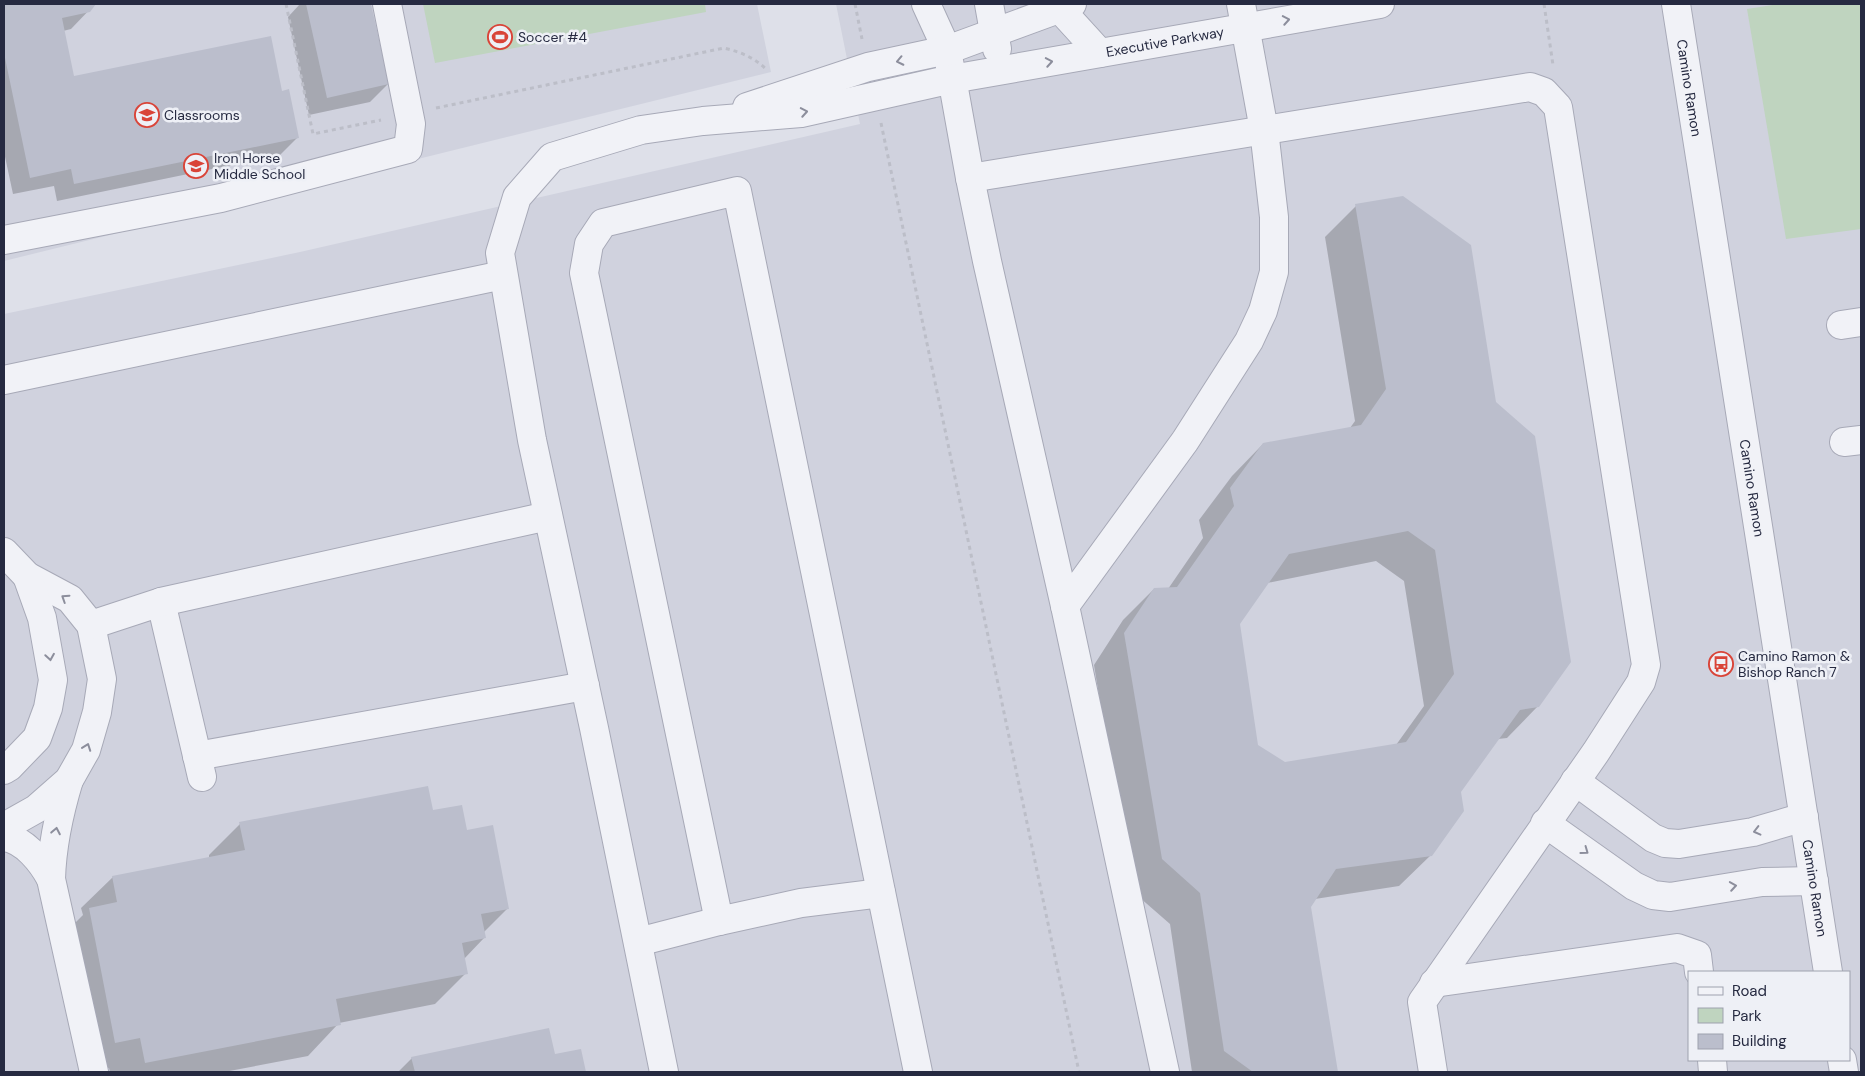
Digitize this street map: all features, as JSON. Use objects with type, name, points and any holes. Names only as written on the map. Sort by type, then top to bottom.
[{"type":"street","points":[[4,240],[221,198],[408,149],[411,124],[387,4]]},
{"type":"street","points":[[926,4],[947,50],[970,178],[1065,606],[1165,1072]]},
{"type":"street","points":[[989,4],[1001,70]]},
{"type":"street","name":"Executive Parkway","points":[[703,121],[801,113],[952,79],[1100,53],[1243,16],[1380,4]]},
{"type":"street","name":"Camino Ramon","points":[[1676,4],[1828,971]]},
{"type":"street","points":[[664,1072],[585,686],[532,440],[503,275],[500,253],[517,197],[552,157],[641,130],[703,121],[868,67],[947,50],[1063,5],[1100,53]]},
{"type":"street","points":[[1065,606],[1185,441],[1249,341],[1263,311],[1274,272],[1274,216],[1264,130],[1243,16]]},
{"type":"street","points":[[970,178],[1530,88],[1544,92],[1558,107],[1646,665],[1641,682],[1575,782],[1422,1002],[1433,1072]]},
{"type":"street","points":[[719,921],[584,273],[589,244],[603,223],[737,191],[918,1072]]},
{"type":"street","points":[[4,380],[503,275]]},
{"type":"street","points":[[91,625],[161,602],[548,516]]},
{"type":"street","points":[[4,552],[26,576],[70,599],[91,625],[102,679],[97,712],[86,750],[69,780],[55,834],[51,879],[94,1072]]},
{"type":"street","points":[[4,770],[10,767],[37,738],[48,708],[53,680],[42,618],[26,576]]},
{"type":"street","points":[[161,602],[199,767],[585,686]]},
{"type":"street","points":[[4,827],[36,809],[69,780]]},
{"type":"street","points":[[1575,782],[1653,838],[1665,843],[1680,844],[1753,832],[1804,817]]},
{"type":"street","points":[[1546,823],[1634,886],[1653,895],[1670,897],[1762,882],[1814,881]]},
{"type":"street","points":[[4,837],[20,843],[29,851],[43,865],[51,879]]},
{"type":"street","points":[[638,942],[719,921],[801,903],[882,893]]},
{"type":"street","points":[[1434,983],[1678,948],[1696,955],[1699,971]]},
{"type":"path","points":[[286,4],[313,134],[724,48],[739,52],[758,61],[774,76],[787,93]]},
{"type":"path","points":[[854,4],[868,67]]},
{"type":"path","points":[[1544,4],[1558,107]]},
{"type":"path","points":[[875,97],[1078,1072]]},
{"type":"shaded area","name":"Iron Horse Middle School","points":[[4,4],[757,4],[771,72],[4,261]]},
{"type":"shaded area","points":[[836,4],[1861,4],[1861,1072],[4,1072],[4,314],[300,252],[860,124]]},
{"type":"green space","name":"Soccer #4","points":[[423,4],[705,4],[706,12],[435,63]]},
{"type":"green space","points":[[1779,4],[1861,4],[1861,229],[1786,239],[1747,9]]},
{"type":"building","points":[[4,4],[96,4],[90,12],[62,18],[74,76],[271,36],[282,91],[289,89],[299,138],[74,184],[71,169],[30,178],[4,53]]},
{"type":"building","points":[[306,4],[371,4],[389,84],[327,98]]},
{"type":"building","points":[[1403,196],[1471,245],[1496,402],[1535,436],[1571,662],[1539,707],[1520,710],[1461,792],[1464,811],[1432,856],[1336,869],[1311,907],[1338,1072],[1253,1072],[1224,1051],[1200,893],[1162,859],[1124,633],[1154,588],[1177,587],[1234,506],[1230,488],[1263,443],[1361,425],[1386,389],[1355,204]],"holes":[[[1408,531],[1435,550],[1454,674],[1406,742],[1285,762],[1258,745],[1240,624],[1289,554]]]},
{"type":"building","points":[[428,786],[433,810],[462,805],[467,830],[493,825],[509,909],[481,914],[486,938],[462,943],[468,974],[336,999],[341,1025],[145,1063],[140,1038],[115,1043],[89,908],[117,902],[112,876],[245,850],[239,822]]},
{"type":"building","points":[[549,1028],[555,1054],[581,1049],[586,1072],[415,1072],[411,1057]]},
{"type":"place","name":"Soccer #4","points":[[500,37]]},
{"type":"place","name":"Classrooms","points":[[147,115]]},
{"type":"place","name":"Iron Horse Middle School","points":[[196,166]]},
{"type":"place","name":"Camino Ramon & Bishop Ranch 7","points":[[1721,664]]}]
